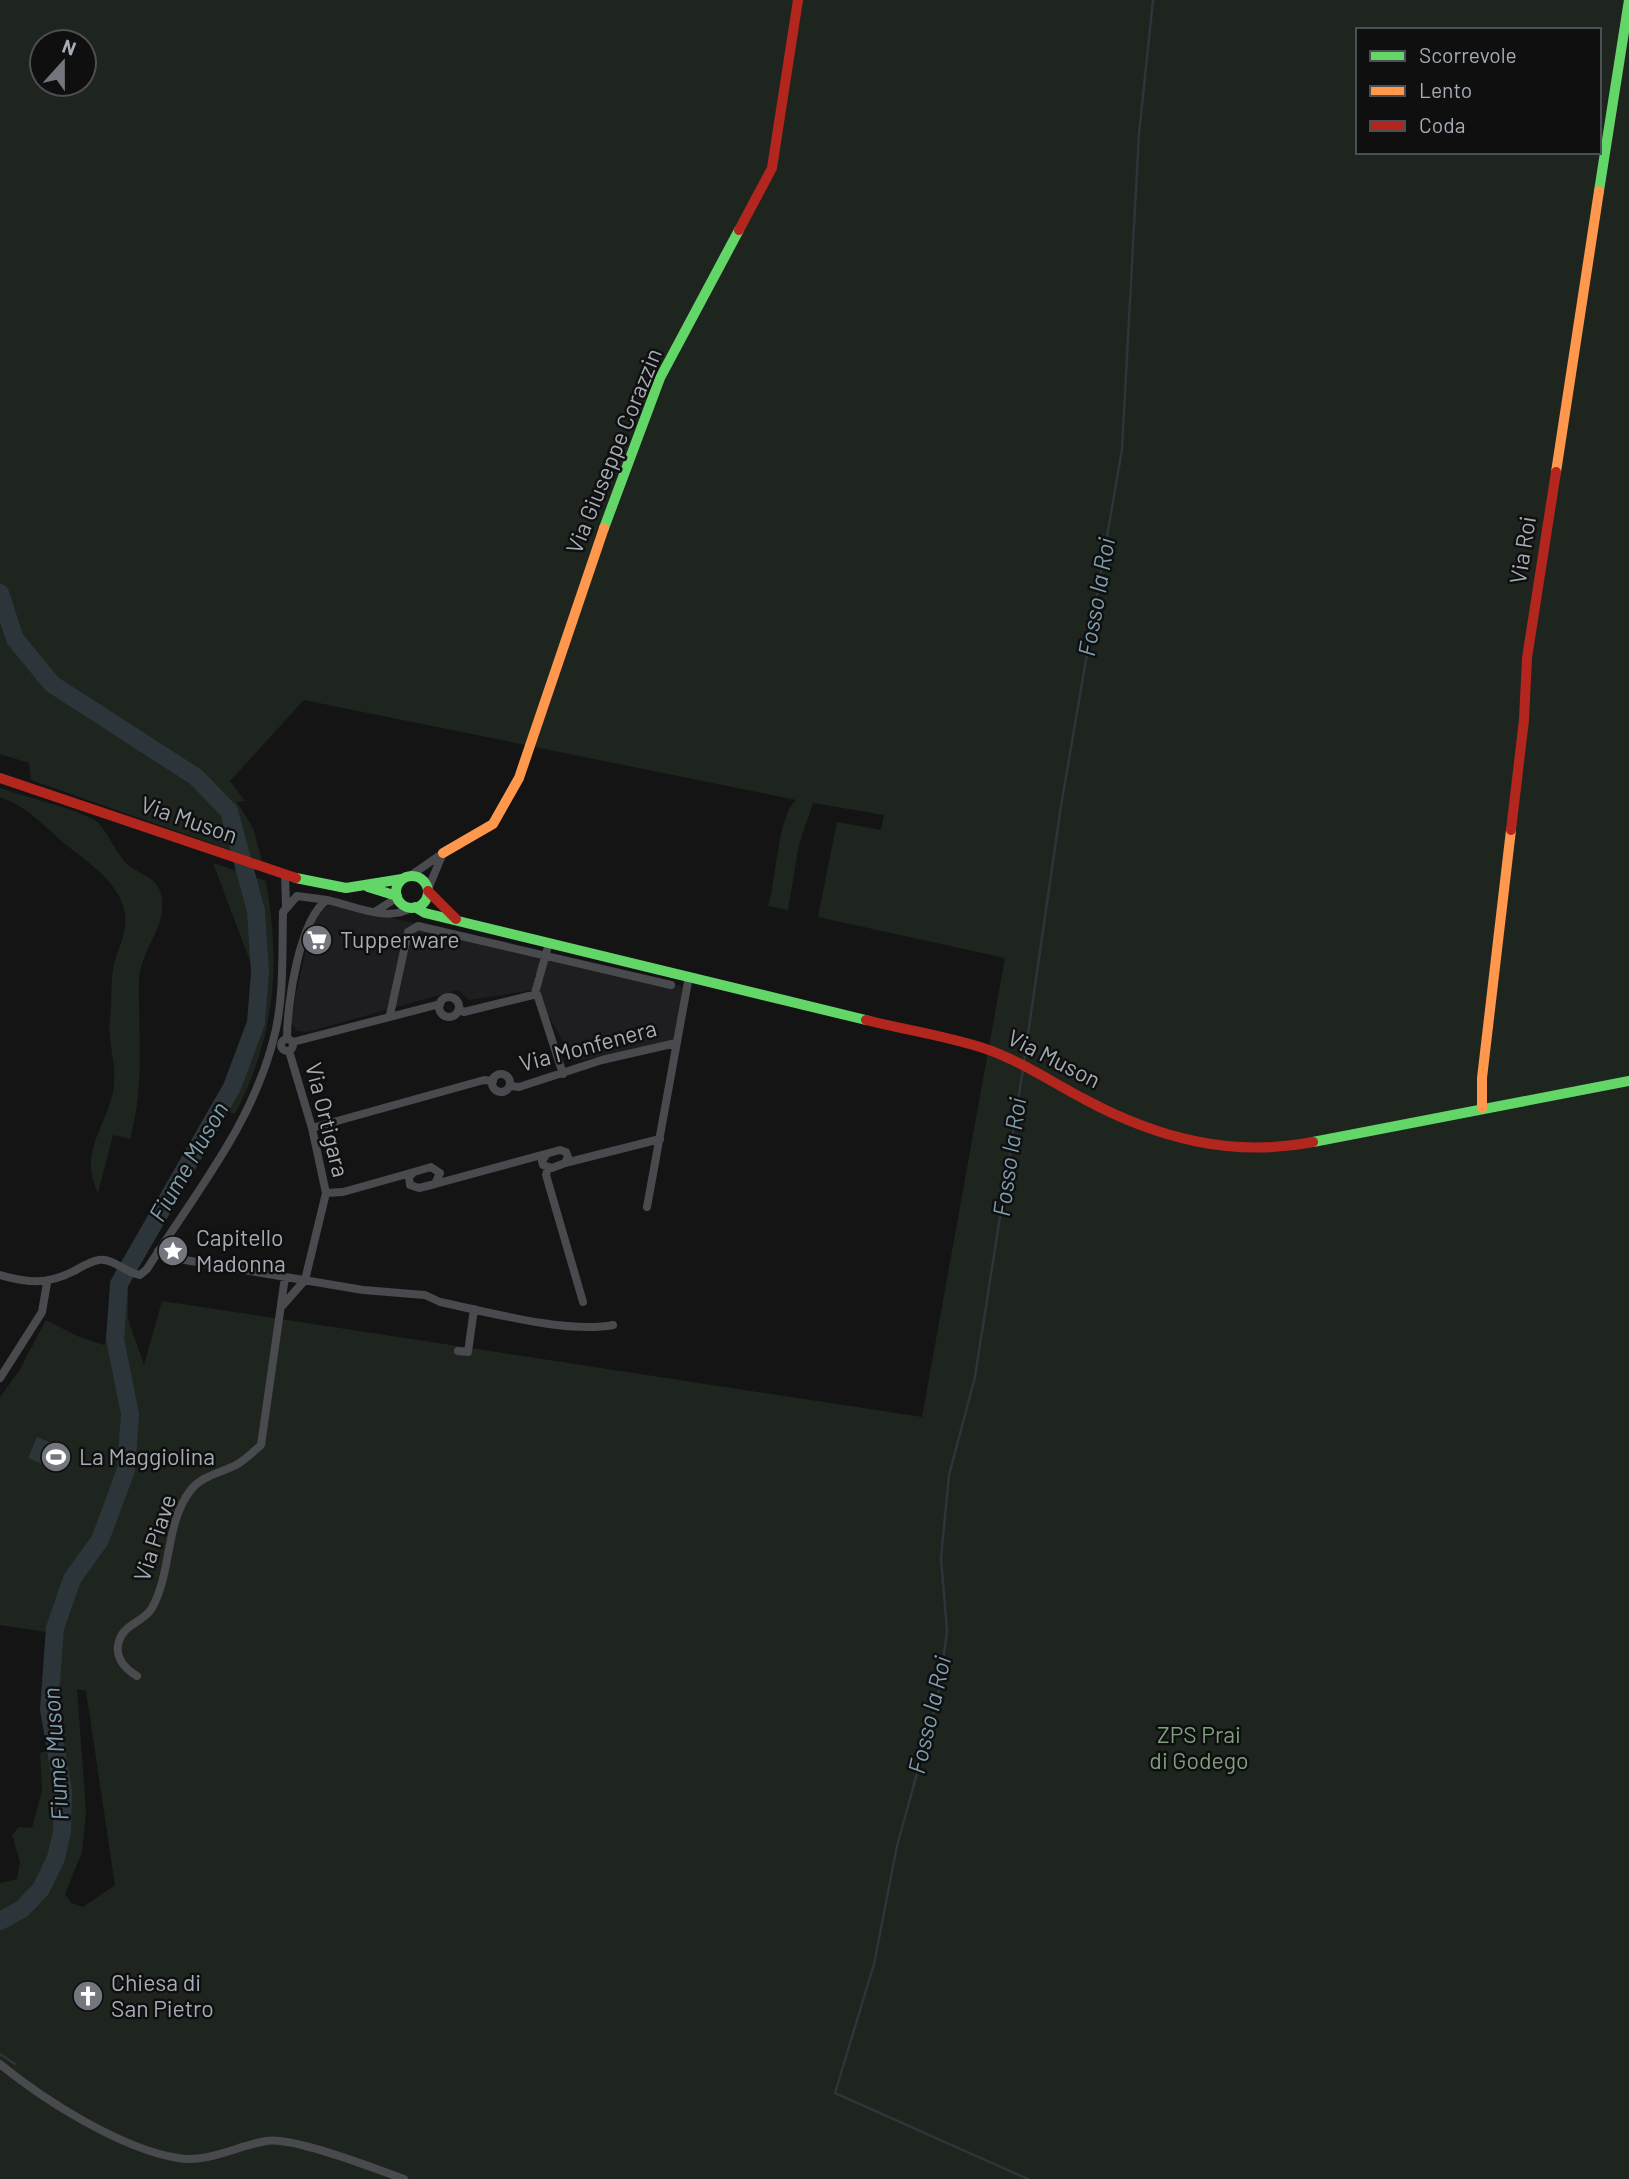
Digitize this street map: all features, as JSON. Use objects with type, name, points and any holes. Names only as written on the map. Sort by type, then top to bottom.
[{"type":"street","name":"Via Giuseppe Corazzin","points":[[406,878],[493,824],[519,778],[579,595],[660,378],[772,168],[798,0]]},
{"type":"street","name":"Via Roi","points":[[1482,1108],[1482,1078],[1524,720],[1527,658],[1629,0]]},
{"type":"street","name":"Via Muson","points":[[0,778],[227,855],[331,887],[368,887],[406,878],[421,878],[428,890],[462,922]]},
{"type":"street","points":[[286,906],[301,896],[386,915],[403,914],[425,901],[443,853]]},
{"type":"street","points":[[0,1275],[23,1282],[47,1283],[97,1259],[108,1260],[135,1274],[147,1269],[238,1128],[263,1075],[281,1002],[285,874]]},
{"type":"street","points":[[373,911],[385,908],[397,896],[397,887],[406,878]]},
{"type":"street","name":"Via Muson","points":[[368,887],[397,896],[402,904],[425,914],[549,943],[642,972],[689,976],[956,1041],[1032,1068],[1144,1128],[1186,1141],[1234,1148],[1303,1144],[1629,1082]]},
{"type":"street","points":[[290,1044],[288,1007],[307,931],[314,913],[327,900]]},
{"type":"street","points":[[390,1015],[411,928],[418,926],[546,955],[642,972],[671,985]]},
{"type":"street","points":[[535,993],[549,943]]},
{"type":"street","points":[[647,1207],[689,976]]},
{"type":"street","points":[[459,1009],[453,1016],[446,1016],[440,1010],[440,1004],[450,997],[456,1000],[459,1009],[464,1012],[535,993]]},
{"type":"street","points":[[535,993],[539,997],[563,1074]]},
{"type":"street","name":"Via Ortigara","points":[[304,1280],[326,1192],[290,1044],[390,1015],[440,1004]]},
{"type":"street","name":"Via Monfenera","points":[[511,1086],[519,1087],[602,1060],[676,1043]]},
{"type":"street","name":"Via Monfenera","points":[[312,1128],[484,1080],[493,1081],[502,1074],[510,1079],[511,1086],[507,1091],[497,1092],[493,1081]]},
{"type":"street","points":[[399,1176],[419,1188],[542,1160],[582,1161],[660,1139]]},
{"type":"street","points":[[542,1160],[560,1150],[566,1160]]},
{"type":"street","points":[[542,1160],[583,1302]]},
{"type":"street","points":[[326,1192],[343,1192],[431,1167],[450,1179]]},
{"type":"street","points":[[409,1181],[414,1172]]},
{"type":"street","points":[[435,1184],[440,1173]]},
{"type":"street","points":[[158,1251],[179,1259],[363,1290],[425,1295],[440,1302],[474,1309],[594,1329],[613,1325]]},
{"type":"street","name":"Via Piave","points":[[136,1676],[121,1661],[118,1653],[119,1641],[124,1631],[152,1610],[180,1506],[191,1489],[203,1479],[238,1464],[261,1446],[285,1277]]},
{"type":"street","points":[[283,1306],[304,1280]]},
{"type":"street","points":[[0,1378],[42,1312],[47,1283]]},
{"type":"street","points":[[458,1351],[468,1352],[474,1309]]},
{"type":"street","points":[[0,2064],[84,2121],[165,2155],[194,2159],[269,2140],[345,2158],[404,2179]]},
{"type":"shaded area","points":[[333,904],[682,986],[678,1044],[574,1061],[534,990],[469,1000],[458,990],[307,1032],[297,1031],[290,1021],[311,926],[320,909]]},
{"type":"shaded area","points":[[37,1437],[70,1450],[61,1472],[28,1458]]},
{"type":"green space","name":"ZPS Prai di Godego","points":[[0,0],[1629,0],[1629,2179],[0,2179],[0,1883],[17,1879],[20,1862],[12,1835],[19,1827],[32,1828],[42,1791],[40,1753],[57,1747],[54,1693],[59,1634],[0,1625],[0,1397],[19,1371],[46,1320],[77,1336],[104,1345],[115,1322],[113,1289],[117,1276],[128,1284],[128,1319],[144,1365],[162,1301],[922,1417],[1005,958],[818,917],[837,822],[881,830],[884,815],[813,803],[799,844],[788,910],[768,906],[781,834],[790,808],[796,800],[304,700],[230,781],[245,801],[237,802],[253,828],[262,861],[31,780],[29,763],[0,754]],"holes":[[[77,1689],[86,1691],[115,1885],[83,1907],[71,1903],[65,1894],[82,1852],[86,1811]]]},
{"type":"green space","points":[[0,788],[96,821],[123,860],[154,881],[162,899],[157,930],[140,969],[140,1060],[135,1119],[130,1139],[113,1135],[98,1193],[93,1179],[92,1153],[113,1092],[114,1073],[109,1027],[112,976],[125,930],[125,914],[122,902],[101,873],[27,811],[0,797]]},
{"type":"green space","points":[[213,863],[266,881],[271,913],[273,972],[266,1029],[259,1057],[235,1114],[218,1110],[241,1077],[253,969]]},
{"type":"waterway","name":"Fosso la Roi","points":[[1024,1062],[1061,806],[1122,449],[1139,134],[1153,0]]},
{"type":"waterway","name":"Fiume Muson","points":[[0,593],[15,639],[52,684],[196,777],[229,811],[256,911],[260,972],[256,1023],[232,1087],[119,1284],[115,1339],[130,1414],[126,1470],[100,1540],[72,1579],[55,1628],[49,1709],[63,1791],[62,1832],[56,1858],[41,1889],[22,1909],[0,1921]]},
{"type":"waterway","name":"Fosso la Roi","points":[[1023,1069],[975,1377],[949,1475],[941,1558],[947,1631],[938,1697],[897,1846],[874,1964],[835,2093],[1028,2179]]},
{"type":"waterway","points":[[0,2054],[15,2064]]},
{"type":"traffic: fast","points":[[1599,191],[1629,0]]},
{"type":"traffic: fast","points":[[604,528],[660,378],[739,230]]},
{"type":"traffic: fast","points":[[412,876],[423,881],[428,892],[423,903],[412,908],[401,903],[396,892],[401,881],[412,876]]},
{"type":"traffic: fast","points":[[296,878],[346,888],[402,879]]},
{"type":"traffic: fast","points":[[368,887],[397,896]]},
{"type":"traffic: fast","points":[[415,907],[425,913],[866,1020]]},
{"type":"traffic: fast","points":[[1313,1142],[1629,1081]]},
{"type":"traffic: slow","points":[[1556,472],[1599,191]]},
{"type":"traffic: slow","points":[[443,853],[493,824],[519,778],[604,528]]},
{"type":"traffic: slow","points":[[1482,1108],[1482,1078],[1511,830]]},
{"type":"traffic: jam","points":[[739,230],[772,168],[798,0]]},
{"type":"traffic: jam","points":[[1511,830],[1524,720],[1527,658],[1556,472]]},
{"type":"traffic: jam","points":[[0,778],[296,878]]},
{"type":"traffic: jam","points":[[428,891],[456,919]]},
{"type":"traffic: jam","points":[[866,1020],[986,1049],[1113,1113],[1168,1134],[1224,1146],[1253,1148],[1313,1142]]},
{"type":"place","name":"Tupperware","points":[[317,940]]},
{"type":"place","name":"Capitello Madonna","points":[[173,1251]]},
{"type":"place","name":"La Maggiolina","points":[[56,1457]]},
{"type":"place","name":"Chiesa di San Pietro","points":[[88,1996]]}]
